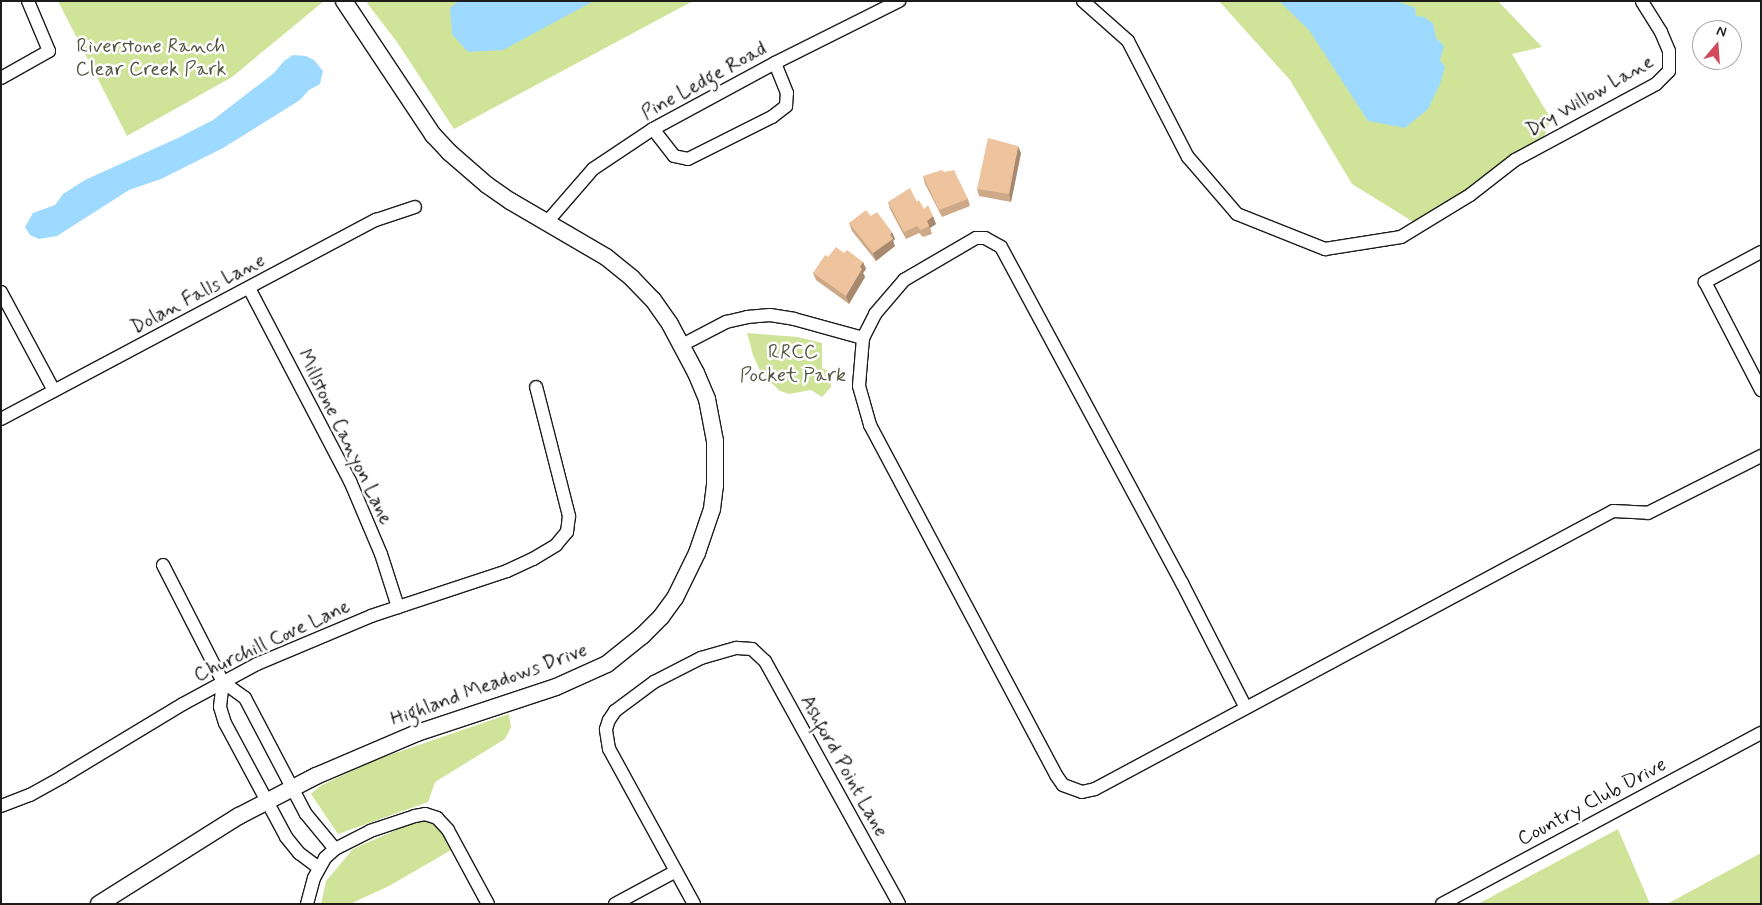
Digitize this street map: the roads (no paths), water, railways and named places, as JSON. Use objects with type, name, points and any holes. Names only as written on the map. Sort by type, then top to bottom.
[{"type":"street","points":[[1,78],[49,51],[28,1]]},
{"type":"street","name":"Highland Meadows Drive","points":[[99,904],[239,816],[343,763],[417,733],[584,676],[625,650],[661,617],[675,598],[694,560],[706,528],[715,486],[715,442],[707,399],[682,345],[653,300],[632,278],[606,257],[487,185],[444,147],[412,104],[344,1]]},
{"type":"street","name":"Pine Ledge Road","points":[[547,222],[593,169],[653,129],[775,63],[899,1]]},
{"type":"street","name":"Dry Willow Lane","points":[[1083,1],[1128,42],[1188,157],[1238,214],[1325,249],[1401,237],[1470,195],[1515,160],[1656,84],[1669,71],[1669,51],[1661,32],[1642,1]]},
{"type":"street","points":[[653,129],[674,156],[688,159],[772,117],[786,106],[787,92],[775,63]]},
{"type":"street","name":"Dolan Falls Lane","points":[[1,420],[376,220],[415,207]]},
{"type":"street","points":[[1246,708],[1182,583],[1001,247],[986,238],[976,238],[904,280],[875,314],[863,338],[859,386],[870,425],[1063,785],[1082,792],[1095,789],[1246,708],[1613,511],[1648,513],[1761,456]]},
{"type":"street","points":[[1761,252],[1705,282],[1761,390]]},
{"type":"street","name":"Millstone Canyon Lane","points":[[249,288],[350,482],[381,554],[398,607]]},
{"type":"street","points":[[4,296],[54,391]]},
{"type":"street","points":[[682,345],[726,322],[747,317],[770,315],[794,319],[863,338]]},
{"type":"street","name":"Churchill Cove Lane","points":[[1,806],[30,795],[223,682],[328,633],[520,565],[556,545],[567,532],[568,508],[536,388]]},
{"type":"street","points":[[163,566],[223,682],[245,698],[306,814],[335,849]]},
{"type":"street","name":"Ashford Point Lane","points":[[676,871],[609,749],[606,729],[609,720],[620,707],[669,674],[722,650],[752,649],[765,661],[898,904]]},
{"type":"street","points":[[223,682],[220,707],[222,715],[293,846],[319,868]]},
{"type":"street","name":"Country Club Drive","points":[[1442,904],[1761,733]]},
{"type":"street","points":[[307,904],[319,868],[335,849],[357,836],[415,816],[431,816],[441,821],[448,830],[488,904]]},
{"type":"street","points":[[615,904],[676,871],[694,904]]},
{"type":"water","points":[[459,1],[594,1],[503,50],[468,52],[452,34],[450,8]]},
{"type":"water","points":[[1279,1],[1397,1],[1415,8],[1416,16],[1424,17],[1433,23],[1436,38],[1444,46],[1440,60],[1445,67],[1440,84],[1428,109],[1405,128],[1368,121],[1309,30]]},
{"type":"water","points":[[293,55],[306,56],[314,60],[323,71],[320,84],[309,90],[300,100],[223,148],[161,179],[129,190],[57,236],[39,239],[30,235],[25,227],[33,213],[55,205],[63,194],[85,180],[213,120],[274,73],[284,61]]},
{"type":"park label","name":"Riverstone Ranch Clear Creek Park","points":[[151,58]]},
{"type":"park label","name":"RRCC Pocket Park","points":[[793,364]]}]
